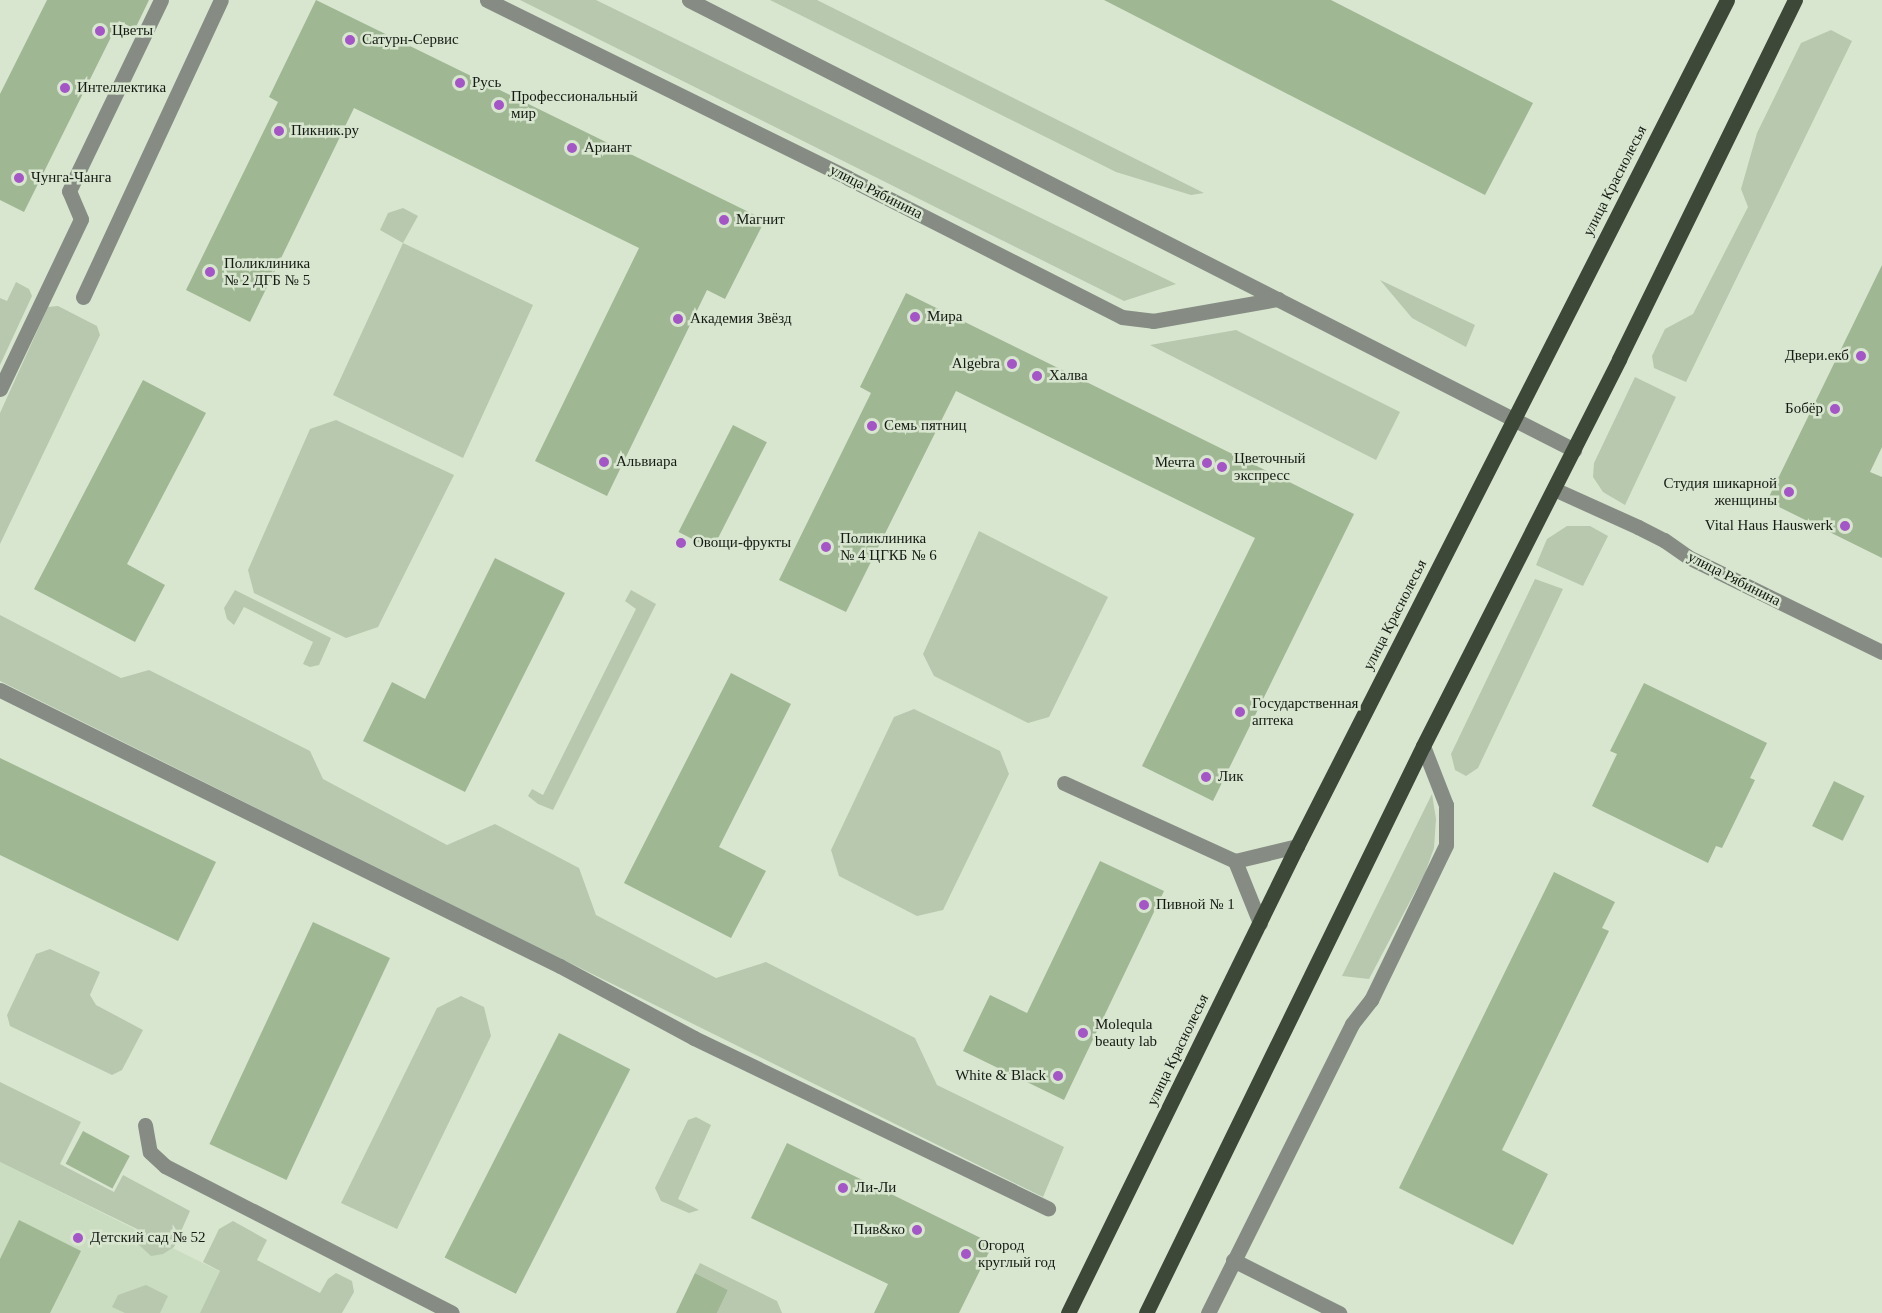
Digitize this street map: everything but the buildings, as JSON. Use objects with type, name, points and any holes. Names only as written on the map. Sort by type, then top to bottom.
[{"type":"main road","name":"улица Краснолесья","points":[[1068,1313],[1298,846],[1727,0]]},
{"type":"main road","points":[[1146,1313],[1423,746],[1574,450],[1795,0]]},
{"type":"street","points":[[0,389],[81,219],[69,191],[161,0]]},
{"type":"street","points":[[83,297],[221,0]]},
{"type":"street","name":"улица Рябинина","points":[[487,0],[1122,316],[1153,321],[1278,299]]},
{"type":"street","points":[[689,0],[1574,450]]},
{"type":"street","name":"улица Рябинина","points":[[1554,489],[1647,531],[1688,557],[1882,652]]},
{"type":"street","points":[[0,690],[550,961],[694,1038],[1048,1208]]},
{"type":"street","points":[[1208,1313],[1352,1024],[1371,1000],[1446,845],[1446,805],[1423,746]]},
{"type":"street","points":[[1064,783],[1235,861],[1298,846]]},
{"type":"street","points":[[1235,861],[1260,922]]},
{"type":"street","points":[[145,1125],[150,1152],[165,1166],[452,1313]]},
{"type":"street","points":[[1233,1260],[1340,1313]]},
{"type":"shaded area","points":[[520,0],[596,0],[1176,284],[1124,301]]},
{"type":"shaded area","points":[[770,0],[817,0],[1204,193],[1191,195],[1116,172]]},
{"type":"shaded area","points":[[1831,30],[1852,41],[1686,382],[1654,368],[1652,356],[1665,329],[1693,314],[1748,207],[1741,189],[1757,133],[1801,43]]},
{"type":"shaded area","points":[[403,208],[418,216],[403,243],[380,230],[388,213]]},
{"type":"shaded area","points":[[403,243],[533,305],[463,458],[333,395]]},
{"type":"shaded area","points":[[1380,280],[1475,325],[1466,347],[1412,318]]},
{"type":"shaded area","points":[[16,282],[29,289],[32,296],[0,365],[0,298],[7,301]]},
{"type":"shaded area","points":[[58,306],[97,326],[100,335],[0,544],[0,413],[48,307]]},
{"type":"shaded area","points":[[1236,330],[1400,412],[1376,460],[1150,345]]},
{"type":"shaded area","points":[[1635,377],[1676,397],[1625,505],[1603,492],[1593,477],[1594,463]]},
{"type":"shaded area","points":[[336,420],[454,475],[378,627],[346,638],[254,593],[248,570],[310,429]]},
{"type":"shaded area","points":[[1567,526],[1590,526],[1608,536],[1583,586],[1536,565],[1547,539]]},
{"type":"shaded area","points":[[979,531],[1108,597],[1049,717],[1028,723],[934,676],[923,654]]},
{"type":"shaded area","points":[[1535,579],[1563,589],[1478,768],[1466,776],[1455,770],[1451,754]]},
{"type":"shaded area","points":[[235,590],[331,638],[319,665],[310,667],[303,664],[313,642],[244,607],[234,625],[227,619],[224,608]]},
{"type":"shaded area","points":[[631,590],[656,604],[553,810],[538,804],[528,796],[532,789],[543,795],[636,609],[625,601]]},
{"type":"shaded area","points":[[0,615],[121,678],[149,670],[310,751],[323,779],[447,845],[495,824],[579,868],[596,915],[716,978],[766,962],[915,1038],[937,1085],[1064,1147],[1043,1197],[0,681]]},
{"type":"shaded area","points":[[914,709],[1000,751],[1009,774],[943,910],[917,916],[839,876],[831,850],[894,717]]},
{"type":"shaded area","points":[[1432,794],[1436,819],[1434,848],[1425,873],[1369,979],[1342,976]]},
{"type":"shaded area","points":[[50,949],[100,972],[90,995],[96,1005],[143,1030],[122,1070],[112,1075],[10,1026],[7,1015],[36,954]]},
{"type":"shaded area","points":[[461,996],[484,1007],[491,1036],[397,1229],[341,1203],[437,1008]]},
{"type":"shaded area","points":[[0,1082],[81,1122],[60,1164],[114,1192],[123,1175],[190,1211],[174,1247],[163,1254],[151,1256],[138,1244],[137,1229],[0,1162]]},
{"type":"shaded area","points":[[696,1117],[711,1125],[678,1199],[699,1210],[689,1213],[661,1201],[655,1188],[688,1120]]},
{"type":"shaded area","name":"Детский сад № 52","points":[[0,1162],[241,1282],[226,1313],[0,1313]]},
{"type":"shaded area","points":[[233,1221],[267,1240],[257,1260],[320,1293],[328,1279],[336,1273],[352,1281],[354,1292],[342,1313],[200,1313],[220,1271],[203,1262],[219,1229]]},
{"type":"shaded area","points":[[700,1263],[777,1301],[782,1313],[717,1313],[728,1290],[695,1273]]},
{"type":"shaded area","points":[[146,1285],[168,1296],[160,1313],[125,1313],[112,1307],[118,1295]]},
{"type":"place","name":"Цветы","points":[[100,31]]},
{"type":"place","name":"Сатурн-Сервис","points":[[350,40]]},
{"type":"place","name":"Русь","points":[[460,83]]},
{"type":"place","name":"Интеллектика","points":[[65,88]]},
{"type":"place","name":"Профессиональный мир","points":[[499,105]]},
{"type":"place","name":"Пикник.ру","points":[[279,131]]},
{"type":"place","name":"Ариант","points":[[572,148]]},
{"type":"place","name":"Чунга-Чанга","points":[[19,178]]},
{"type":"place","name":"Магнит","points":[[724,220]]},
{"type":"place","name":"Поликлиника № 2 ДГБ № 5","points":[[210,272]]},
{"type":"place","name":"Мира","points":[[915,317]]},
{"type":"place","name":"Академия Звёзд","points":[[678,319]]},
{"type":"place","name":"Двери.екб","points":[[1861,356]]},
{"type":"place","name":"Algebra","points":[[1012,364]]},
{"type":"place","name":"Халва","points":[[1037,376]]},
{"type":"place","name":"Бобёр","points":[[1835,409]]},
{"type":"place","name":"Семь пятниц","points":[[872,426]]},
{"type":"place","name":"Альвиара","points":[[604,462]]},
{"type":"place","name":"Мечта","points":[[1207,463]]},
{"type":"place","name":"Цветочный экспресс","points":[[1222,467]]},
{"type":"place","name":"Студия шикарной женщины","points":[[1789,492]]},
{"type":"place","name":"Vital Haus Hauswerk","points":[[1845,526]]},
{"type":"place","name":"Овощи-фрукты","points":[[681,543]]},
{"type":"place","name":"Поликлиника № 4 ЦГКБ № 6","points":[[826,547]]},
{"type":"place","name":"Государственная аптека","points":[[1240,712]]},
{"type":"place","name":"Лик","points":[[1206,777]]},
{"type":"place","name":"Пивной № 1","points":[[1144,905]]},
{"type":"place","name":"Molequla beauty lab","points":[[1083,1033]]},
{"type":"place","name":"White & Black","points":[[1058,1076]]},
{"type":"place","name":"Ли-Ли","points":[[843,1188]]},
{"type":"place","name":"Пив&ко","points":[[917,1230]]},
{"type":"place","name":"Детский сад № 52","points":[[78,1238]]},
{"type":"place","name":"Огород круглый год","points":[[966,1254]]}]
